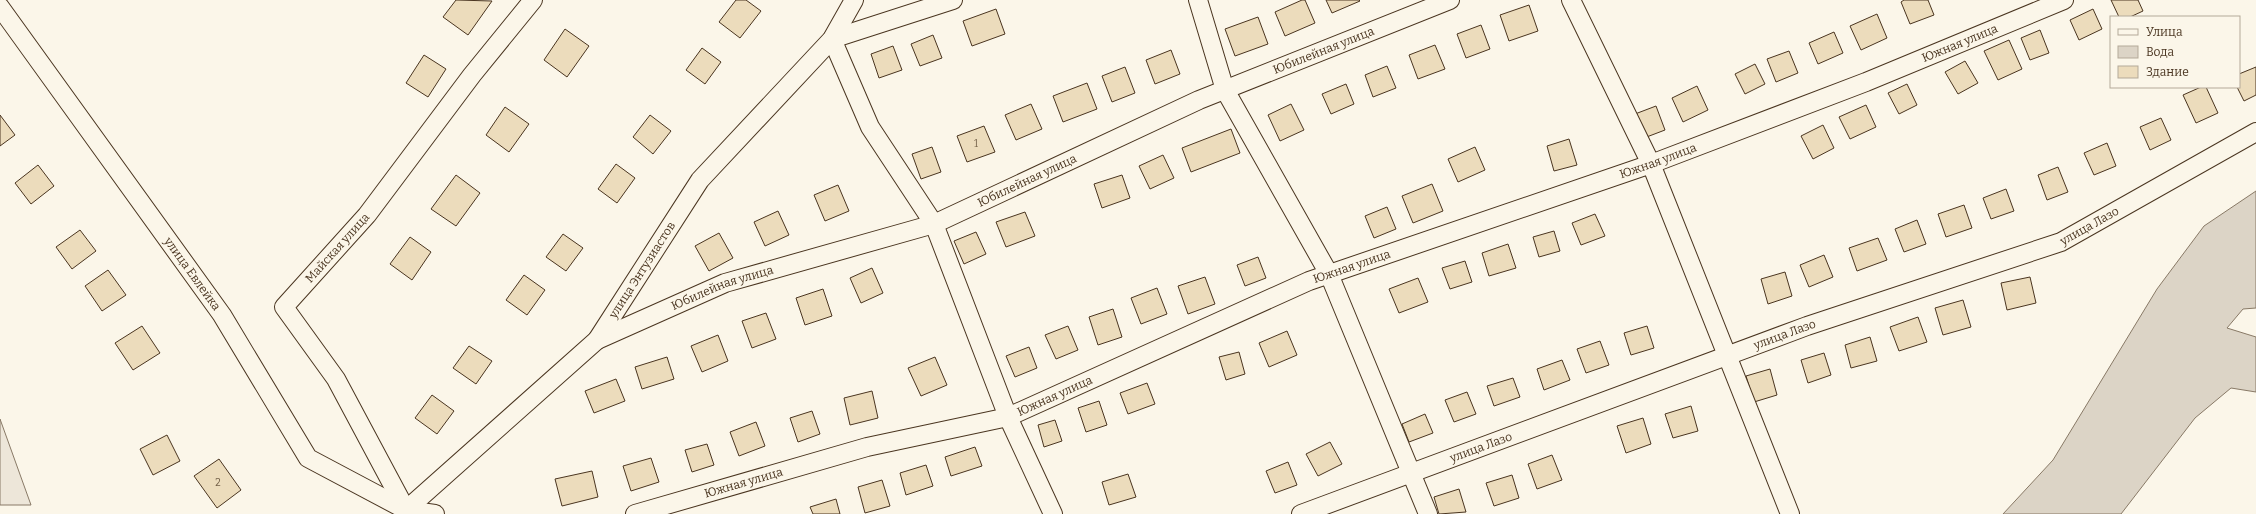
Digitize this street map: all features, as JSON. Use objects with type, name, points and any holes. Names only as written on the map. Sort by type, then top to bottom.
[{"type":"street","name":"Майская улица","points":[[408,512],[336,379],[284,307],[367,216],[472,75],[533,0]]},
{"type":"street","name":"улица Энтузиастов","points":[[408,512],[597,340],[700,180],[832,39],[854,0]]},
{"type":"street","points":[[953,0],[832,39],[870,127],[934,224],[1008,417],[1053,514]]},
{"type":"street","points":[[1198,0],[1224,90],[1329,274],[1412,472],[1428,514]]},
{"type":"street","name":"Юбилейная улица","points":[[597,340],[725,283],[934,224],[1224,90],[1450,0]]},
{"type":"street","points":[[1571,0],[1651,164],[1729,357],[1790,514]]},
{"type":"street","name":"Южная улица","points":[[635,514],[867,447],[1008,417],[1329,274],[1651,164],[1866,82],[2064,0]]},
{"type":"street","name":"улица Евлейка","points":[[0,6],[222,315],[308,458],[408,512]]},
{"type":"street","name":"улица Лазо","points":[[1301,514],[1412,472],[1729,357],[1807,326],[2061,242],[2256,132]]},
{"type":"street","points":[[408,512],[435,514]]},
{"type":"shaded area","points":[[0,419],[31,505],[0,505]]},
{"type":"water","points":[[2256,191],[2256,308],[2243,309],[2227,328],[2256,337],[2256,392],[2231,388],[2195,418],[2121,514],[2003,514],[2053,460],[2157,289],[2204,226]]},
{"type":"building","points":[[456,0],[492,1],[468,35],[443,17]]},
{"type":"building","points":[[736,0],[746,0],[761,11],[740,38],[719,22]]},
{"type":"building","points":[[1305,0],[1315,23],[1285,36],[1275,12]]},
{"type":"building","points":[[1326,0],[1359,0],[1360,1],[1332,13]]},
{"type":"building","points":[[1904,0],[1928,0],[1934,15],[1910,24],[1901,2]]},
{"type":"building","points":[[2111,0],[2138,0],[2143,11],[2132,16],[2119,16]]},
{"type":"building","points":[[1529,5],[1538,31],[1509,41],[1500,15]]},
{"type":"building","points":[[996,9],[1005,34],[972,46],[963,21]]},
{"type":"building","points":[[2093,9],[2102,29],[2079,40],[2070,20]]},
{"type":"building","points":[[1877,14],[1887,38],[1861,50],[1850,26]]},
{"type":"building","points":[[1258,17],[1268,44],[1235,56],[1225,29]]},
{"type":"building","points":[[1481,25],[1490,49],[1466,58],[1457,34]]},
{"type":"building","points":[[565,29],[589,46],[567,77],[544,60]]},
{"type":"building","points":[[2040,30],[2049,53],[2030,60],[2021,38]]},
{"type":"building","points":[[1834,32],[1843,53],[1818,64],[1809,43]]},
{"type":"building","points":[[933,35],[942,58],[920,66],[911,44]]},
{"type":"building","points":[[2009,40],[2022,69],[1998,80],[1984,51]]},
{"type":"building","points":[[1435,45],[1445,69],[1418,79],[1409,55]]},
{"type":"building","points":[[893,46],[902,70],[879,78],[871,54]]},
{"type":"building","points":[[702,48],[721,62],[705,84],[686,70]]},
{"type":"building","points":[[1171,50],[1180,74],[1155,84],[1146,60]]},
{"type":"building","points":[[1789,51],[1798,73],[1776,82],[1767,59]]},
{"type":"building","points":[[424,55],[446,69],[428,97],[406,83]]},
{"type":"building","points":[[1965,61],[1978,83],[1958,94],[1945,72]]},
{"type":"building","points":[[1755,64],[1765,84],[1745,94],[1735,74]]},
{"type":"building","points":[[1387,66],[1396,88],[1373,97],[1365,75]]},
{"type":"building","points":[[1125,67],[1135,93],[1112,102],[1102,76]]},
{"type":"building","points":[[2256,67],[2256,95],[2244,101],[2238,88],[2240,88],[2240,74]]},
{"type":"building","points":[[1087,83],[1097,109],[1063,122],[1053,96]]},
{"type":"building","points":[[1346,84],[1354,104],[1331,114],[1322,94]]},
{"type":"building","points":[[1907,84],[1917,105],[1899,114],[1888,93]]},
{"type":"building","points":[[1697,86],[1708,110],[1683,122],[1672,98]]},
{"type":"building","points":[[2199,88],[2206,88],[2218,113],[2196,123],[2183,95]]},
{"type":"building","points":[[1031,104],[1042,129],[1016,140],[1005,115]]},
{"type":"building","points":[[1291,104],[1304,130],[1280,141],[1268,115]]},
{"type":"building","points":[[1866,105],[1876,127],[1850,139],[1839,117]]},
{"type":"building","points":[[1656,106],[1665,130],[1644,138],[1635,114]]},
{"type":"building","points":[[505,107],[529,124],[509,152],[486,135]]},
{"type":"building","points":[[0,115],[15,135],[0,146]]},
{"type":"building","points":[[650,115],[671,131],[653,154],[633,137]]},
{"type":"building","points":[[2161,118],[2171,140],[2150,150],[2140,127]]},
{"type":"building","points":[[1823,125],[1834,148],[1813,159],[1801,136]]},
{"type":"building","points":[[984,126],[995,152],[967,162],[957,136]]},
{"type":"building","points":[[1231,129],[1240,153],[1191,172],[1182,148]]},
{"type":"building","points":[[1569,139],[1577,165],[1554,171],[1547,146]]},
{"type":"building","points":[[2107,143],[2116,166],[2094,175],[2084,153]]},
{"type":"building","points":[[932,147],[941,172],[921,179],[912,154]]},
{"type":"building","points":[[1475,147],[1485,170],[1458,182],[1448,159]]},
{"type":"building","points":[[1163,155],[1174,178],[1150,189],[1139,166]]},
{"type":"building","points":[[616,164],[635,178],[617,203],[598,189]]},
{"type":"building","points":[[38,165],[54,186],[31,204],[15,183]]},
{"type":"building","points":[[2058,167],[2068,192],[2047,200],[2038,175]]},
{"type":"building","points":[[456,175],[480,193],[456,226],[431,209]]},
{"type":"building","points":[[1122,175],[1130,198],[1102,208],[1094,184]]},
{"type":"building","points":[[1432,184],[1443,211],[1413,223],[1402,196]]},
{"type":"building","points":[[838,185],[849,211],[825,221],[814,195]]},
{"type":"building","points":[[2006,189],[2014,211],[1991,219],[1983,198]]},
{"type":"building","points":[[1964,205],[1972,228],[1946,237],[1938,214]]},
{"type":"building","points":[[1387,207],[1396,229],[1374,238],[1365,216]]},
{"type":"building","points":[[778,211],[789,235],[765,246],[754,222]]},
{"type":"building","points":[[1025,212],[1035,236],[1006,247],[996,222]]},
{"type":"building","points":[[1595,214],[1605,236],[1581,245],[1572,223]]},
{"type":"building","points":[[1917,220],[1926,244],[1904,252],[1895,229]]},
{"type":"building","points":[[80,230],[96,251],[72,269],[56,247]]},
{"type":"building","points":[[1554,231],[1560,251],[1539,257],[1533,237]]},
{"type":"building","points":[[976,232],[986,254],[964,264],[954,241]]},
{"type":"building","points":[[719,233],[733,258],[709,271],[695,246]]},
{"type":"building","points":[[563,234],[583,248],[566,271],[546,257]]},
{"type":"building","points":[[410,237],[431,252],[412,280],[390,264]]},
{"type":"building","points":[[1878,238],[1887,260],[1857,271],[1849,248]]},
{"type":"building","points":[[1508,244],[1516,268],[1489,276],[1482,253]]},
{"type":"building","points":[[1824,255],[1833,277],[1809,287],[1800,265]]},
{"type":"building","points":[[1258,257],[1266,278],[1245,286],[1237,265]]},
{"type":"building","points":[[1465,261],[1472,282],[1450,289],[1442,268]]},
{"type":"building","points":[[872,268],[883,293],[861,303],[850,278]]},
{"type":"building","points":[[108,270],[126,295],[102,311],[85,286]]},
{"type":"building","points":[[1785,272],[1792,296],[1768,304],[1761,279]]},
{"type":"building","points":[[524,275],[545,290],[527,315],[506,300]]},
{"type":"building","points":[[1205,277],[1215,304],[1188,314],[1178,286]]},
{"type":"building","points":[[2030,277],[2036,303],[2007,310],[2001,283]]},
{"type":"building","points":[[1418,278],[1428,302],[1399,313],[1389,289]]},
{"type":"building","points":[[1157,288],[1167,314],[1141,324],[1131,298]]},
{"type":"building","points":[[823,289],[832,316],[805,325],[796,298]]},
{"type":"building","points":[[1963,300],[1971,327],[1943,335],[1935,308]]},
{"type":"building","points":[[1113,309],[1122,337],[1098,345],[1089,317]]},
{"type":"building","points":[[766,313],[776,339],[752,348],[742,321]]},
{"type":"building","points":[[1918,317],[1927,342],[1899,351],[1890,327]]},
{"type":"building","points":[[142,326],[160,353],[133,370],[115,343]]},
{"type":"building","points":[[1068,326],[1078,350],[1056,359],[1045,335]]},
{"type":"building","points":[[1647,326],[1654,348],[1631,355],[1624,333]]},
{"type":"building","points":[[1287,331],[1297,355],[1269,367],[1259,343]]},
{"type":"building","points":[[718,335],[728,361],[702,372],[691,346]]},
{"type":"building","points":[[1870,337],[1877,361],[1851,368],[1845,345]]},
{"type":"building","points":[[1600,341],[1609,365],[1586,373],[1577,349]]},
{"type":"building","points":[[469,346],[492,361],[476,384],[453,368]]},
{"type":"building","points":[[1029,347],[1037,368],[1015,377],[1006,356]]},
{"type":"building","points":[[1239,352],[1245,374],[1226,380],[1219,357]]},
{"type":"building","points":[[1824,353],[1831,375],[1808,383],[1801,360]]},
{"type":"building","points":[[667,357],[674,379],[642,389],[635,367]]},
{"type":"building","points":[[935,357],[947,385],[921,396],[908,368]]},
{"type":"building","points":[[1562,360],[1570,380],[1544,390],[1537,369]]},
{"type":"building","points":[[1770,369],[1777,395],[1754,402],[1746,376]]},
{"type":"building","points":[[1513,378],[1520,397],[1494,406],[1487,386]]},
{"type":"building","points":[[616,379],[625,401],[594,413],[585,391]]},
{"type":"building","points":[[1147,383],[1155,404],[1128,414],[1120,393]]},
{"type":"building","points":[[872,391],[878,418],[850,425],[844,398]]},
{"type":"building","points":[[1467,392],[1476,414],[1454,422],[1445,400]]},
{"type":"building","points":[[432,395],[454,411],[437,434],[415,418]]},
{"type":"building","points":[[1099,401],[1107,425],[1086,432],[1078,408]]},
{"type":"building","points":[[1691,406],[1698,431],[1673,438],[1665,414]]},
{"type":"building","points":[[812,411],[820,434],[798,442],[790,418]]},
{"type":"building","points":[[1425,414],[1433,433],[1409,442],[1402,424]]},
{"type":"building","points":[[1643,418],[1651,444],[1626,453],[1617,426]]},
{"type":"building","points":[[1055,420],[1062,441],[1044,447],[1038,425]]},
{"type":"building","points":[[756,422],[765,446],[739,456],[730,432]]},
{"type":"building","points":[[167,435],[180,461],[153,475],[140,449]]},
{"type":"building","points":[[1330,442],[1342,464],[1318,476],[1306,454]]},
{"type":"building","points":[[707,444],[714,465],[692,472],[685,450]]},
{"type":"building","points":[[975,447],[982,466],[951,476],[945,457]]},
{"type":"building","points":[[1552,455],[1562,480],[1537,489],[1528,464]]},
{"type":"building","points":[[651,458],[659,482],[631,491],[623,466]]},
{"type":"building","points":[[219,459],[241,490],[217,508],[194,476]]},
{"type":"building","points":[[1288,462],[1297,485],[1275,493],[1266,471]]},
{"type":"building","points":[[926,465],[933,486],[906,495],[900,473]]},
{"type":"building","points":[[592,471],[598,497],[562,506],[555,479]]},
{"type":"building","points":[[1128,474],[1136,497],[1109,505],[1102,482]]},
{"type":"building","points":[[1512,475],[1519,498],[1494,506],[1486,483]]},
{"type":"building","points":[[882,480],[890,506],[865,513],[858,487]]},
{"type":"building","points":[[1459,489],[1466,512],[1439,514],[1434,497]]},
{"type":"building","points":[[836,499],[840,514],[813,514],[810,507]]}]
